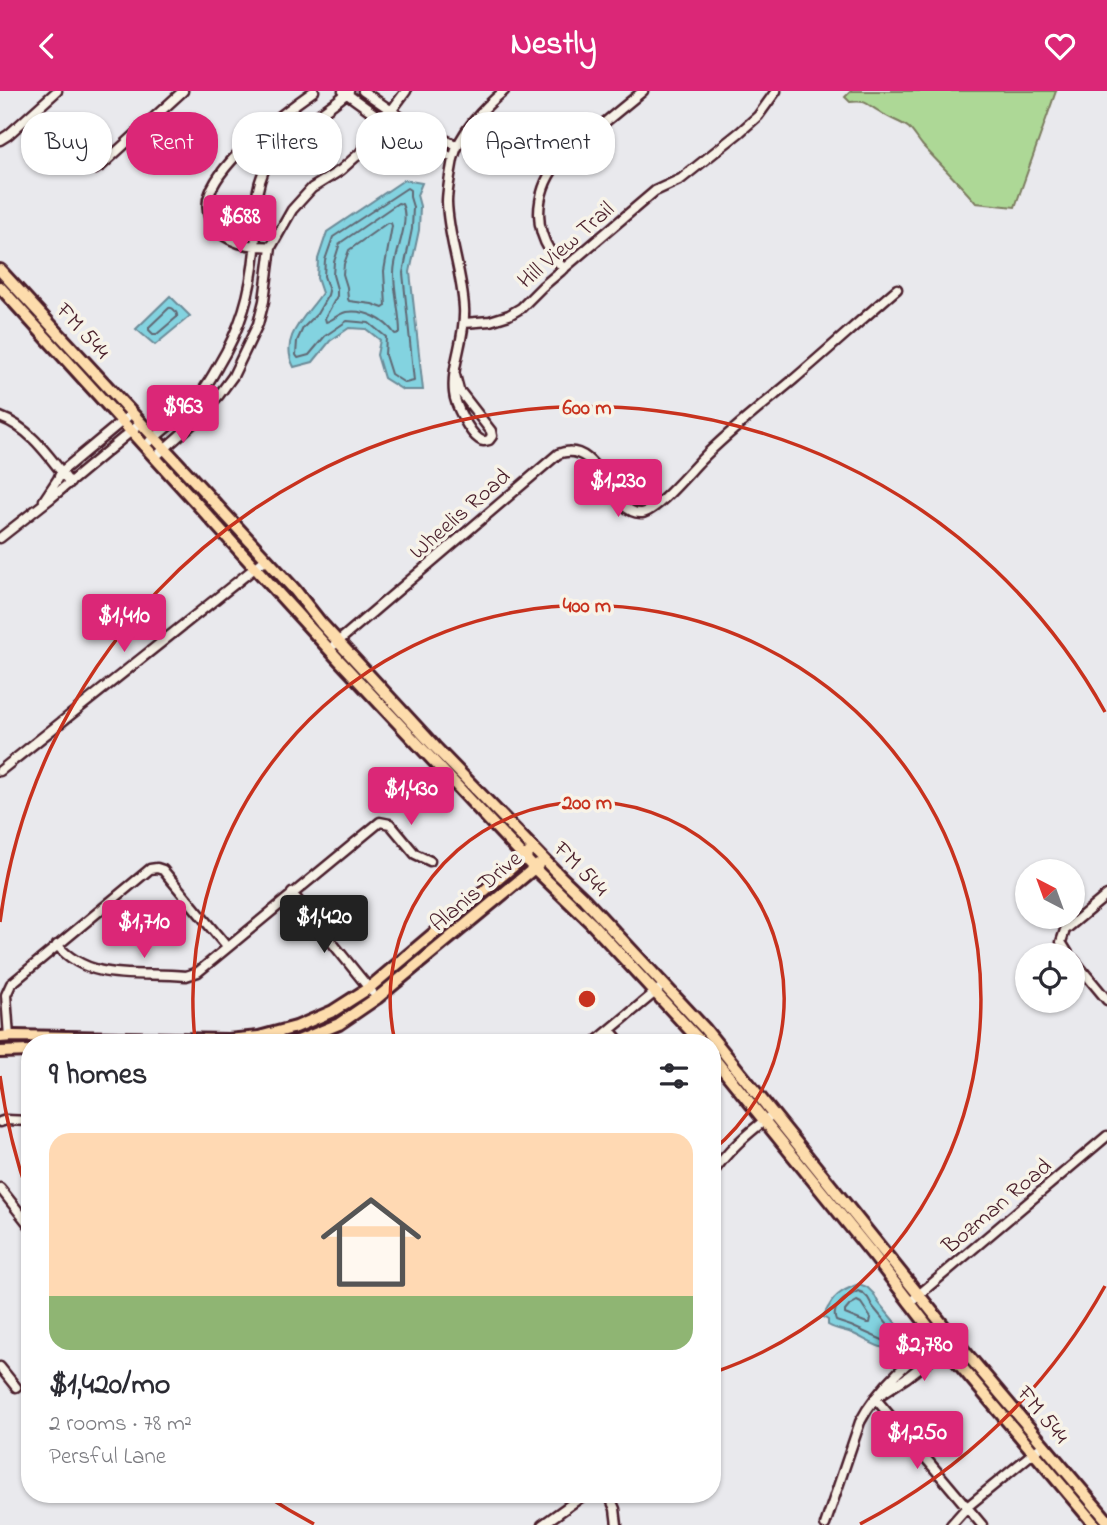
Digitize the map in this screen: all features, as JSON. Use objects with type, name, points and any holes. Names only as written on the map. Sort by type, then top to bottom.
[{"type":"main road","name":"FM 544","points":[[0,270],[266,559],[334,645],[524,858],[709,1034]]},
{"type":"main road","name":"FM 544","points":[[0,288],[255,568],[584,898],[695,1034]]},
{"type":"main road","name":"Alanis Drive","points":[[270,1034],[296,1027],[333,1011],[369,988],[534,849]]},
{"type":"main road","name":"Alanis Drive","points":[[315,1034],[340,1024],[377,998],[544,860]]},
{"type":"main road","points":[[0,1052],[21,1051]]},
{"type":"main road","name":"FM 544","points":[[721,1051],[937,1338],[1107,1520]]},
{"type":"main road","name":"FM 544","points":[[721,1065],[769,1116],[919,1294],[1096,1525]]},
{"type":"street","points":[[3,140],[57,91]]},
{"type":"street","points":[[37,109],[86,165],[95,169],[183,91]]},
{"type":"street","points":[[271,247],[240,244],[226,237],[212,225],[207,210],[209,194],[218,177],[238,154],[268,126],[314,91]]},
{"type":"street","points":[[363,91],[409,123],[458,146]]},
{"type":"street","points":[[391,111],[406,91]]},
{"type":"street","points":[[455,375],[459,390],[491,431],[489,440],[480,440],[458,411],[454,393],[455,375],[463,335],[463,295],[447,199],[453,158],[458,146],[485,108],[504,91]]},
{"type":"street","points":[[564,269],[543,237],[539,219],[539,199],[546,180],[565,155],[643,91]]},
{"type":"street","name":"Hill View Trail","points":[[464,323],[509,316],[521,308],[655,191],[681,179],[713,155],[758,116],[776,91]]},
{"type":"street","points":[[144,446],[201,393],[232,342],[252,278],[256,246],[255,204],[261,177],[271,157],[284,141],[334,105],[346,92],[372,112]]},
{"type":"street","points":[[447,155],[453,158]]},
{"type":"street","points":[[155,458],[197,419],[233,376],[258,324],[271,247],[292,210],[312,188],[341,170],[356,157]]},
{"type":"street","name":"Wheelis Road","points":[[334,645],[503,499],[561,453],[571,451],[584,456],[623,505],[636,513],[649,511],[711,450],[897,289]]},
{"type":"street","points":[[232,342],[246,350]]},
{"type":"street","points":[[38,508],[54,487],[61,471],[132,413]]},
{"type":"street","points":[[0,417],[18,425],[28,434],[70,483]]},
{"type":"street","points":[[0,538],[142,423]]},
{"type":"street","points":[[0,771],[266,559]]},
{"type":"street","points":[[57,945],[76,962],[92,970],[186,976],[198,972],[383,821],[390,824],[415,854],[430,861]]},
{"type":"street","points":[[4,1037],[6,995],[10,984],[148,871],[157,868],[163,870],[227,947]]},
{"type":"street","points":[[292,893],[377,998]]},
{"type":"street","points":[[1061,943],[1065,930],[1107,895]]},
{"type":"street","points":[[1085,974],[1107,1000]]},
{"type":"street","points":[[605,1034],[660,988]]},
{"type":"street","points":[[610,1030],[613,1034]]},
{"type":"street","points":[[721,1163],[737,1143],[769,1116]]},
{"type":"street","points":[[0,1122],[21,1121]]},
{"type":"street","name":"Bozman Road","points":[[909,1303],[1107,1136]]},
{"type":"street","points":[[0,1188],[21,1215]]},
{"type":"street","points":[[825,1525],[865,1411],[890,1381],[947,1330]]},
{"type":"street","points":[[875,1398],[955,1340]]},
{"type":"street","points":[[0,1367],[16,1387]]},
{"type":"street","points":[[875,1398],[982,1525]]},
{"type":"street","points":[[951,1525],[967,1507],[1038,1449]]},
{"type":"street","points":[[542,1525],[573,1503]]},
{"type":"street","points":[[612,1503],[617,1525]]},
{"type":"green space","points":[[851,91],[1056,91],[1015,207],[976,203],[909,128],[866,103],[850,102],[845,97]]},
{"type":"water","points":[[404,180],[422,183],[417,195],[420,206],[419,230],[410,272],[423,390],[403,390],[384,378],[377,355],[380,340],[366,329],[349,328],[330,341],[313,362],[294,367],[290,356],[292,336],[322,293],[317,278],[318,259],[327,232]]},
{"type":"water","points":[[170,296],[190,316],[155,345],[136,329]]},
{"type":"water","points":[[859,1284],[874,1294],[909,1339],[901,1345],[887,1349],[828,1325],[828,1320],[823,1317],[835,1298]]}]
